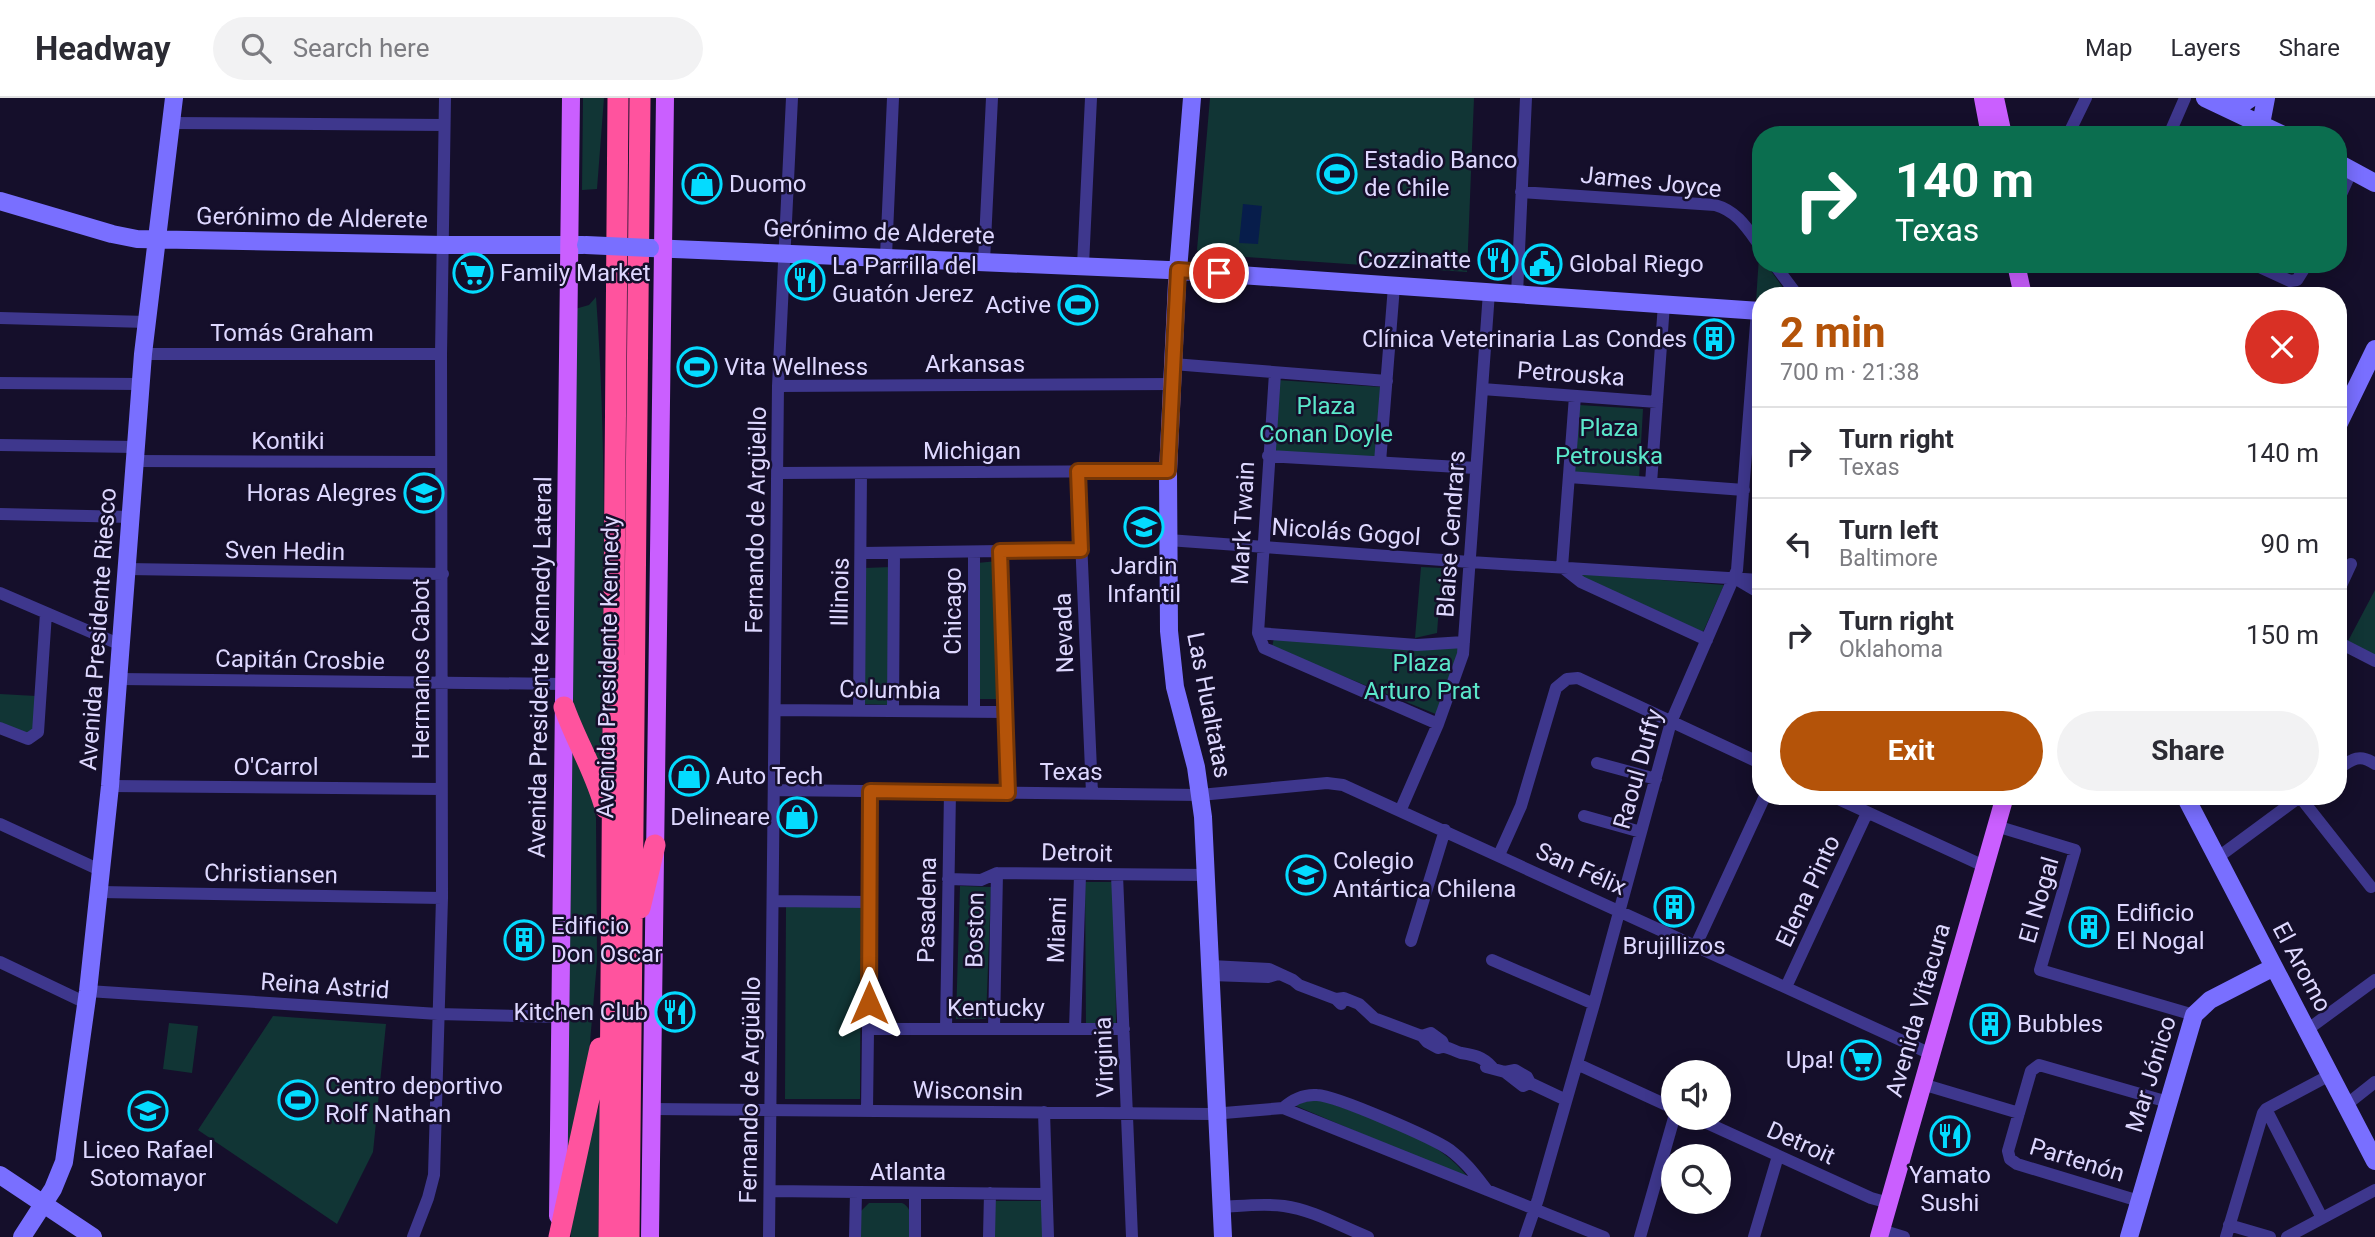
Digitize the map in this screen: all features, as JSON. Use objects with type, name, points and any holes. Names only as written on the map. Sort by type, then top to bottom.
[{"type":"highway","name":"Avenida Presidente Kennedy","points":[[609,1237],[618,98]]},
{"type":"highway","name":"Avenida Presidente Kennedy","points":[[629,1237],[640,98]]},
{"type":"highway","points":[[564,707],[598,785],[606,814],[611,851]]},
{"type":"highway","points":[[631,962],[655,845]]},
{"type":"highway","points":[[558,1237],[594,1081],[610,984]]},
{"type":"main road","name":"Avenida Presidente Riesco","points":[[22,1237],[49,1207],[64,1162],[87,997],[110,786],[140,384],[174,98]]},
{"type":"main road","name":"Avenida Presidente Kennedy Lateral","points":[[558,1237],[564,684],[578,245],[571,98]]},
{"type":"main road","points":[[650,1237],[655,845],[657,248],[665,98]]},
{"type":"main road","name":"Las Hualtatas","points":[[1192,98],[1178,270],[1168,471],[1169,631],[1172,667],[1200,794],[1223,1237]]},
{"type":"main road","points":[[1983,98],[1988,126]]},
{"type":"main road","points":[[1995,98],[2001,126]]},
{"type":"main road","points":[[2213,102],[2242,104],[2251,98]]},
{"type":"main road","points":[[2266,98],[2270,126]]},
{"type":"main road","points":[[2213,102],[2261,126]]},
{"type":"main road","points":[[2347,167],[2375,183]]},
{"type":"main road","name":"Gerónimo de Alderete","points":[[0,201],[112,234],[157,239],[578,245],[886,256],[1178,270],[1752,310]]},
{"type":"main road","points":[[2347,408],[2373,357]]},
{"type":"main road","name":"Avenida Vitacura","points":[[1880,1234],[2002,805]]},
{"type":"main road","name":"El Aromo","points":[[2190,805],[2375,1161]]},
{"type":"main road","name":"Mar Jónico","points":[[2129,1237],[2193,1015],[2210,1000],[2274,967]]},
{"type":"main road","points":[[0,1175],[93,1237]]},
{"type":"street","name":"Hermanos Cabot","points":[[413,1237],[434,1175],[442,898],[443,574],[440,462],[444,98]]},
{"type":"street","name":"Fernando de Argüello","points":[[769,1237],[778,386],[792,98]]},
{"type":"street","points":[[886,256],[893,98]]},
{"type":"street","points":[[984,261],[992,98]]},
{"type":"street","points":[[1083,265],[1091,98]]},
{"type":"street","points":[[1517,294],[1526,98]]},
{"type":"street","points":[[2072,126],[2086,98]]},
{"type":"street","points":[[2173,126],[2185,98]]},
{"type":"street","points":[[171,123],[444,125]]},
{"type":"street","name":"James Joyce","points":[[1521,192],[1715,205],[1728,209],[1739,218],[1752,235]]},
{"type":"street","points":[[2273,273],[2290,281],[2297,280],[2301,273]]},
{"type":"street","points":[[1380,462],[1394,286]]},
{"type":"street","name":"Blaise Cendrars","points":[[1401,809],[1438,724],[1463,654],[1489,292]]},
{"type":"street","points":[[1651,483],[1664,304]]},
{"type":"street","points":[[0,318],[147,322]]},
{"type":"street","name":"Tomás Graham","points":[[143,354],[441,354]]},
{"type":"street","points":[[1173,365],[1387,381]]},
{"type":"street","name":"Mark Twain","points":[[1258,634],[1275,373]]},
{"type":"street","points":[[0,383],[140,384]]},
{"type":"street","name":"Arkansas","points":[[778,386],[1172,384]]},
{"type":"street","name":"Petrouska","points":[[1482,389],[1657,402]]},
{"type":"street","points":[[1563,568],[1575,396]]},
{"type":"street","name":"Raoul Duffy","points":[[1525,1237],[1577,1065],[1671,722],[1735,578],[1739,562],[1744,490],[1752,430]]},
{"type":"street","name":"Kontiki","points":[[0,445],[135,454],[440,462]]},
{"type":"street","points":[[1268,456],[1476,468]]},
{"type":"street","name":"Nevada","points":[[1078,471],[1092,793]]},
{"type":"street","name":"Michigan","points":[[777,473],[1168,471]]},
{"type":"street","name":"Illinois","points":[[859,711],[862,473]]},
{"type":"street","points":[[1569,477],[1744,490]]},
{"type":"street","points":[[0,514],[131,517]]},
{"type":"street","name":"Nicolás Gogol","points":[[1168,540],[1752,579]]},
{"type":"street","points":[[862,553],[1081,550]]},
{"type":"street","points":[[1000,551],[1008,793]]},
{"type":"street","name":"Chicago","points":[[974,552],[974,712]]},
{"type":"street","points":[[893,711],[894,553]]},
{"type":"street","points":[[2347,573],[2351,564]]},
{"type":"street","name":"Nicolás Gogol","points":[[1563,568],[1581,582],[1707,640]]},
{"type":"street","name":"Sven Hedin","points":[[127,569],[443,574]]},
{"type":"street","name":"Nicolás Gogol","points":[[1735,578],[1752,588]]},
{"type":"street","points":[[0,593],[121,645]]},
{"type":"street","points":[[0,728],[28,740],[37,732],[46,613]]},
{"type":"street","points":[[1438,724],[1264,648],[1258,634],[1417,645],[1464,642]]},
{"type":"street","points":[[2347,647],[2375,661]]},
{"type":"street","points":[[1499,855],[1521,806],[1556,688],[1563,681],[1578,678],[1752,759]]},
{"type":"street","name":"Capitán Crosbie","points":[[118,679],[564,684]]},
{"type":"street","name":"Columbia","points":[[775,710],[1005,712]]},
{"type":"street","points":[[2347,762],[2360,757],[2375,764]]},
{"type":"street","points":[[1597,763],[1656,779]]},
{"type":"street","name":"San Félix","points":[[1200,794],[1327,783],[1355,788],[1931,1054]]},
{"type":"street","name":"O'Carrol","points":[[110,786],[441,789]]},
{"type":"street","name":"Texas","points":[[774,790],[1200,794]]},
{"type":"street","points":[[867,1111],[870,791]]},
{"type":"street","name":"Pasadena","points":[[946,1029],[950,792]]},
{"type":"street","points":[[1696,945],[1761,805]]},
{"type":"street","points":[[1851,805],[1984,866]]},
{"type":"street","points":[[2217,858],[2289,805]]},
{"type":"street","points":[[2306,805],[2371,887]]},
{"type":"street","name":"Elena Pinto","points":[[1786,987],[1867,813]]},
{"type":"street","points":[[1584,816],[1641,832]]},
{"type":"street","points":[[0,824],[102,871]]},
{"type":"street","name":"El Nogal","points":[[1996,826],[2076,850],[2040,970],[2193,1015]]},
{"type":"street","points":[[1411,941],[1445,830]]},
{"type":"street","name":"Detroit","points":[[948,879],[981,880],[997,873],[1206,875]]},
{"type":"street","name":"Boston","points":[[994,1029],[997,873]]},
{"type":"street","name":"Miami","points":[[1075,1029],[1080,874]]},
{"type":"street","name":"Virginia","points":[[1117,875],[1132,1237]]},
{"type":"street","name":"Christiansen","points":[[100,892],[442,898]]},
{"type":"street","points":[[773,901],[869,902]]},
{"type":"street","points":[[1492,960],[1594,1004]]},
{"type":"street","points":[[0,962],[87,997]]},
{"type":"street","points":[[1211,970],[1259,967],[1269,969],[1298,985],[1324,993],[1354,1011],[1368,1012],[1374,1018],[1398,1028],[1405,1028],[1438,1048],[1444,1046],[1483,1067],[1505,1072],[1523,1086],[1530,1083],[1566,1100]]},
{"type":"street","points":[[2307,1030],[2375,980]]},
{"type":"street","name":"Reina Astrid","points":[[87,997],[438,1014],[560,1017]]},
{"type":"street","name":"Kentucky","points":[[868,1029],[1124,1029]]},
{"type":"street","points":[[1577,1065],[1661,1103]]},
{"type":"street","name":"Partenón","points":[[2139,1201],[2013,1162],[2008,1150],[2031,1071],[2039,1065],[2168,1102]]},
{"type":"street","points":[[2270,1237],[2227,1231],[2260,1118],[2266,1109],[2330,1074]]},
{"type":"street","points":[[2346,1105],[2375,1082]]},
{"type":"street","name":"Partenón","points":[[1922,1084],[2019,1113]]},
{"type":"street","name":"Wisconsin","points":[[652,1109],[1218,1114],[1283,1108],[1304,1096],[1327,1096],[1434,1140],[1452,1151],[1489,1193]]},
{"type":"street","name":"Wisconsin","points":[[1283,1108],[1604,1237]]},
{"type":"street","points":[[2266,1109],[2322,1218]]},
{"type":"street","points":[[1044,1112],[1048,1237]]},
{"type":"street","points":[[1640,1237],[1671,1130]]},
{"type":"street","name":"Detroit","points":[[1722,1130],[1871,1198],[1889,1203]]},
{"type":"street","points":[[1754,1237],[1778,1156]]},
{"type":"street","points":[[2287,1237],[2375,1190]]},
{"type":"street","name":"Atlanta","points":[[770,1192],[1046,1194]]},
{"type":"street","points":[[855,1237],[856,1192]]},
{"type":"street","points":[[915,1193],[915,1237]]},
{"type":"street","points":[[989,1237],[990,1193]]},
{"type":"street","points":[[1222,1207],[1267,1204],[1287,1206],[1311,1213],[1367,1237]]},
{"type":"street","points":[[1880,1234],[1905,1237]]},
{"type":"green space","points":[[583,98],[604,98],[597,189],[582,190]]},
{"type":"green space","name":"Estadio Banco de Chile","points":[[1210,98],[1474,98],[1467,272],[1201,254],[1197,250]]},
{"type":"green space","points":[[1758,273],[1772,273],[1783,287],[1757,287]]},
{"type":"green space","points":[[596,297],[603,478],[602,781],[570,703],[575,309],[589,305]]},
{"type":"green space","name":"Plaza Conan Doyle","points":[[1277,380],[1381,387],[1376,460],[1272,453]]},
{"type":"green space","name":"Plaza Petrouska","points":[[1579,405],[1643,409],[1639,479],[1574,475]]},
{"type":"green space","points":[[998,561],[1004,699],[977,699],[977,563]]},
{"type":"green space","points":[[891,567],[890,705],[862,704],[864,568]]},
{"type":"green space","points":[[1421,567],[1442,568],[1437,633],[1415,638]]},
{"type":"green space","points":[[1574,573],[1724,585],[1703,632]]},
{"type":"green space","points":[[2375,590],[2375,656],[2347,643]]},
{"type":"green space","name":"Plaza Arturo Prat","points":[[1274,638],[1461,642],[1438,715],[1272,647]]},
{"type":"green space","points":[[0,694],[36,696],[35,729],[30,735],[0,725]]},
{"type":"green space","points":[[569,733],[591,793],[596,818],[597,962],[588,1065],[566,1173]]},
{"type":"green space","points":[[1085,882],[1115,882],[1116,1026],[1086,1026]]},
{"type":"green space","points":[[960,886],[991,887],[986,1019],[956,1019]]},
{"type":"green space","points":[[786,906],[861,906],[860,1099],[785,1099]]},
{"type":"green space","name":"Centro deportivo Rolf Nathan","points":[[273,1016],[386,1024],[373,1152],[337,1224],[198,1130]]},
{"type":"green space","points":[[169,1023],[198,1026],[192,1073],[163,1069]]},
{"type":"green space","points":[[601,1100],[598,1237],[571,1237],[577,1184]]},
{"type":"green space","points":[[1312,1100],[1325,1101],[1404,1131],[1441,1151],[1470,1180],[1294,1105]]},
{"type":"green space","points":[[993,1201],[1046,1201],[1046,1237],[992,1237]]},
{"type":"green space","points":[[869,1203],[906,1205],[911,1217],[912,1237],[859,1237],[861,1211]]},
{"type":"water","points":[[1243,204],[1262,206],[1258,244],[1239,243]]},
{"type":"place","name":"Estadio Banco de Chile","points":[[1337,174]]},
{"type":"place","name":"Duomo","points":[[702,184]]},
{"type":"place","name":"Cozzinatte","points":[[1498,260]]},
{"type":"place","name":"Global Riego","points":[[1542,264]]},
{"type":"place","name":"Family Market","points":[[473,273]]},
{"type":"place","name":"La Parrilla del Guatón Jerez","points":[[805,280]]},
{"type":"place","name":"Active","points":[[1078,305]]},
{"type":"place","name":"Clínica Veterinaria Las Condes","points":[[1714,339]]},
{"type":"place","name":"Vita Wellness","points":[[697,367]]},
{"type":"place","name":"Horas Alegres","points":[[424,493]]},
{"type":"place","name":"Jardin Infantil","points":[[1144,527]]},
{"type":"place","name":"Auto Tech","points":[[689,776]]},
{"type":"place","name":"Delineare","points":[[797,817]]},
{"type":"place","name":"Colegio Antártica Chilena","points":[[1306,875]]},
{"type":"place","name":"Brujillizos","points":[[1674,907]]},
{"type":"place","name":"Edificio El Nogal","points":[[2089,927]]},
{"type":"place","name":"Edificio Don Oscar","points":[[524,940]]},
{"type":"place","name":"Kitchen Club","points":[[675,1012]]},
{"type":"place","name":"Bubbles","points":[[1990,1024]]},
{"type":"place","name":"Upa!","points":[[1861,1060]]},
{"type":"place","name":"Centro deportivo Rolf Nathan","points":[[298,1100]]},
{"type":"place","name":"Liceo Rafael Sotomayor","points":[[148,1111]]},
{"type":"place","name":"Yamato Sushi","points":[[1950,1136]]},
{"type":"route","points":[[869,1003],[870,791],[1008,793],[1000,551],[1081,550],[1078,471],[1168,471],[1178,270],[1219,273]]}]
